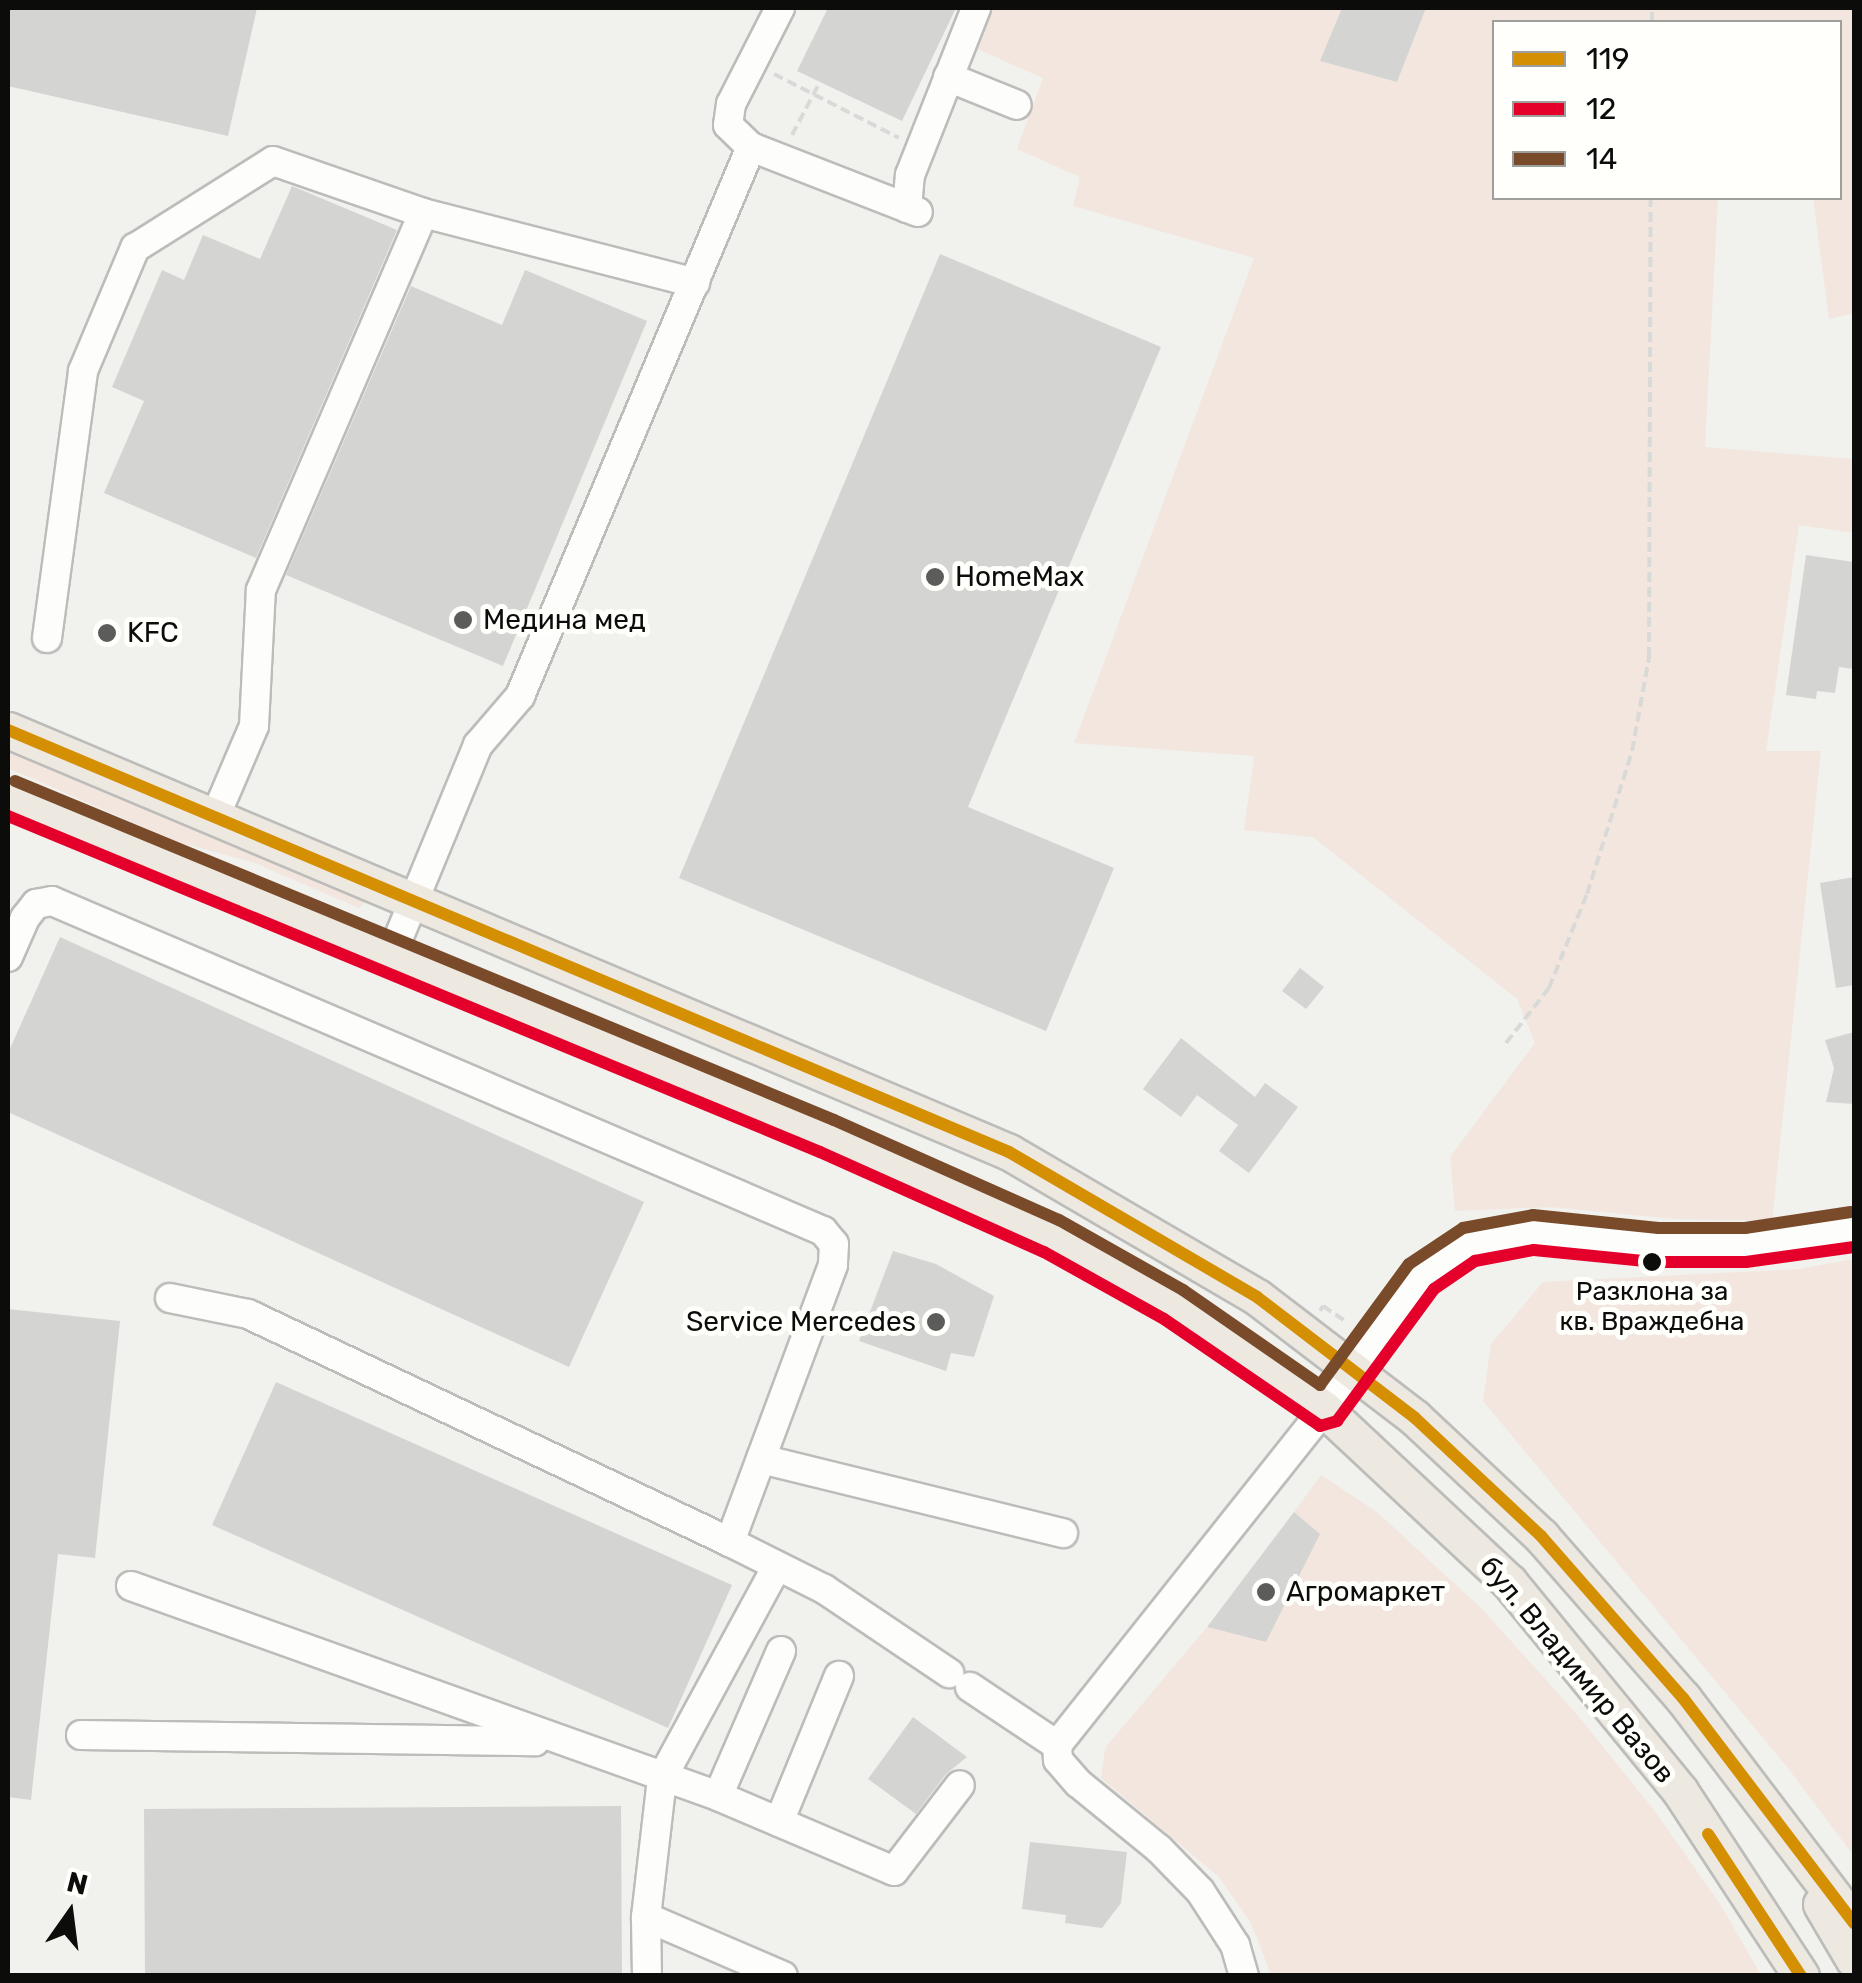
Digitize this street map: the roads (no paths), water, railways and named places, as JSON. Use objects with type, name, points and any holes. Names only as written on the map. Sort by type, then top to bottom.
[{"type":"main road","name":"бул. Владимир Вазов","points":[[8,730],[1022,1158],[1257,1297],[1415,1418],[1541,1536],[1683,1698],[1770,1817]]},
{"type":"main road","name":"бул. Владимир Вазов","points":[[8,797],[827,1136],[1052,1236],[1174,1304],[1324,1409],[1509,1582],[1680,1790],[1801,1976]]},
{"type":"main road","points":[[1770,1817],[1854,1923]]},
{"type":"main road","points":[[1770,1817],[1854,1960]]},
{"type":"street","points":[[780,8],[730,104],[728,125],[751,147],[913,210],[910,174],[976,8]]},
{"type":"street","points":[[948,76],[1018,104]]},
{"type":"street","points":[[391,956],[478,745],[520,696],[751,147]]},
{"type":"street","points":[[47,638],[83,371],[135,248],[273,161],[422,213],[695,283]]},
{"type":"street","points":[[215,817],[254,726],[261,590],[422,213]]},
{"type":"street","points":[[8,957],[25,918],[36,904],[52,902],[824,1231],[834,1244],[833,1265],[730,1542]]},
{"type":"street","points":[[1244,1976],[1236,1945],[1200,1891],[1159,1849],[1078,1783],[1058,1760],[1057,1746],[1324,1409],[1422,1276],[1468,1245],[1533,1232],[1657,1245],[1746,1245],[1854,1229]]},
{"type":"street","points":[[170,1298],[248,1314],[730,1542],[824,1590],[1057,1746]]},
{"type":"street","points":[[761,1458],[1063,1533]]},
{"type":"street","points":[[647,1976],[646,1917],[662,1778],[777,1566]]},
{"type":"street","points":[[130,1586],[718,1796],[894,1871],[960,1785]]},
{"type":"street","points":[[718,1796],[781,1652]]},
{"type":"street","points":[[779,1822],[839,1676]]},
{"type":"street","points":[[81,1735],[559,1741]]},
{"type":"street","points":[[646,1917],[784,1976]]},
{"type":"place","name":"HomeMax","points":[[935,577]]},
{"type":"place","name":"Медина мед","points":[[463,620]]},
{"type":"place","name":"KFC","points":[[107,633]]},
{"type":"place","name":"Разклона за кв. Враждебна","points":[[1652,1262]]},
{"type":"place","name":"Service Mercedes","points":[[936,1322]]},
{"type":"place","name":"Агромаркет","points":[[1266,1592]]}]
